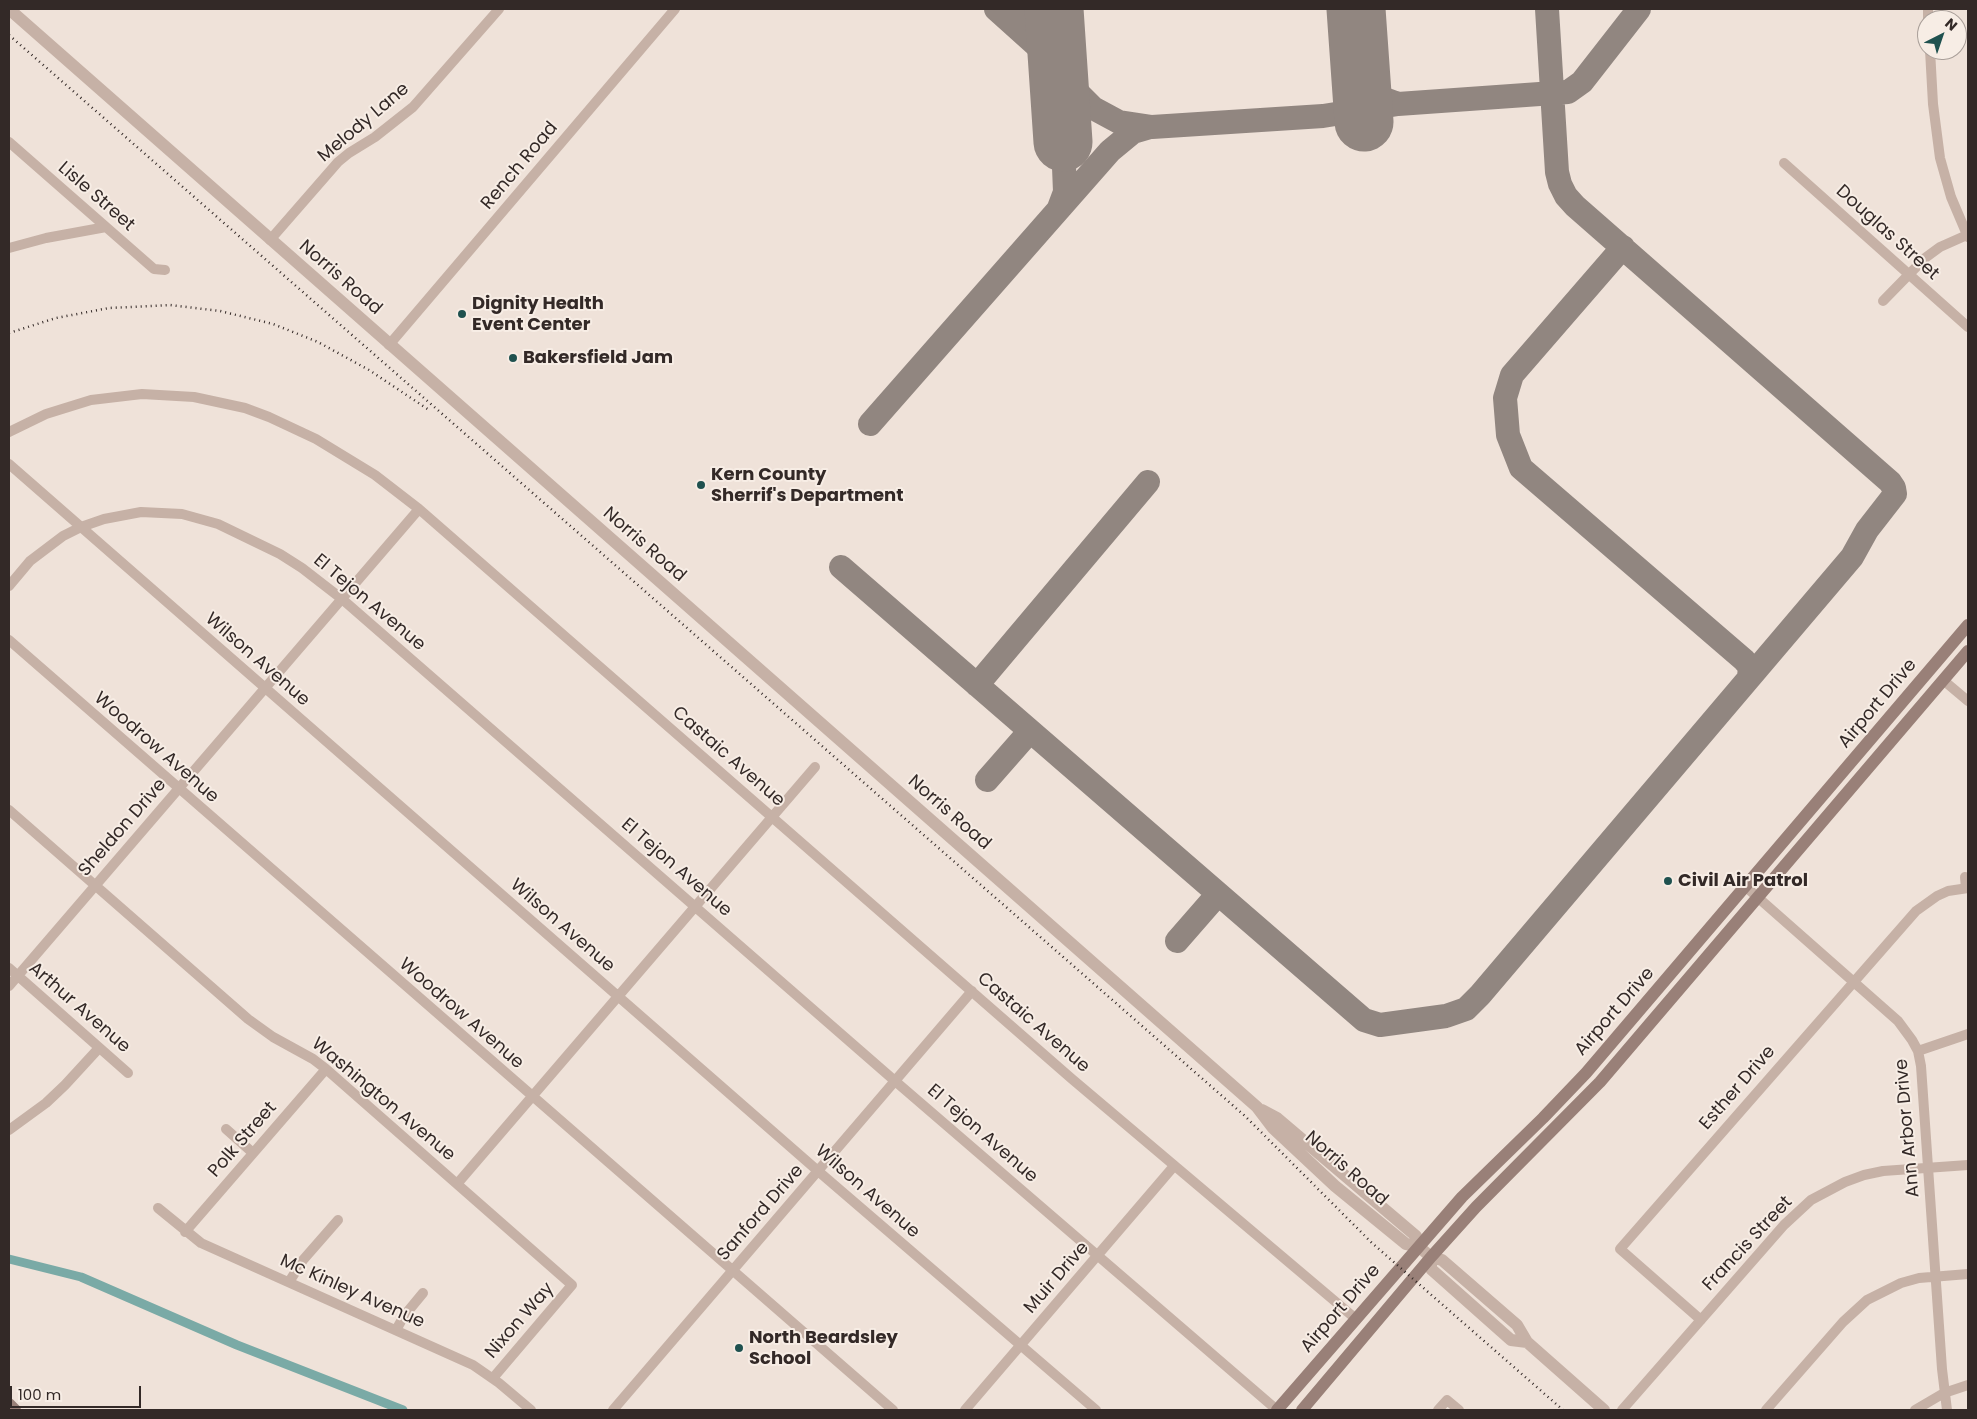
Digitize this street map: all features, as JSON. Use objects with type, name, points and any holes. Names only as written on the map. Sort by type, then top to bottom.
[{"type":"main road","name":"Airport Drive","points":[[1277,1410],[1462,1197],[1580,1080],[1968,626]]},
{"type":"main road","points":[[1943,680],[1942,669],[1968,638]]},
{"type":"main road","name":"Airport Drive","points":[[1302,1410],[1431,1257],[1484,1199],[1600,1082],[1968,651]]},
{"type":"main road","points":[[9,1404],[15,1410]]},
{"type":"street","name":"Norris Road","points":[[9,9],[1257,1107],[1276,1118],[1416,1236],[1418,1246],[1431,1257],[1442,1260],[1516,1325],[1527,1342],[1604,1410]]},
{"type":"street","name":"Melody Lane","points":[[270,240],[338,162],[413,108],[499,9]]},
{"type":"street","name":"Rench Road","points":[[389,345],[675,9]]},
{"type":"street","points":[[1883,301],[1933,252],[1968,236],[1951,197],[1940,158],[1933,104],[1931,60]]},
{"type":"street","name":"Lisle Street","points":[[9,142],[154,269],[165,270]]},
{"type":"street","name":"Douglas Street","points":[[1784,163],[1968,327]]},
{"type":"street","points":[[9,248],[46,238],[106,227]]},
{"type":"street","name":"Castaic Avenue","points":[[9,432],[46,414],[71,406],[117,396],[168,394],[220,401],[269,418],[316,439],[375,475],[419,509],[972,992],[1174,1166],[1356,1319]]},
{"type":"street","name":"Wilson Avenue","points":[[9,464],[818,1171],[1096,1410]]},
{"type":"street","name":"Sheldon Drive","points":[[9,986],[419,509]]},
{"type":"street","name":"El Tejon Avenue","points":[[9,586],[30,561],[47,547],[81,527],[104,519],[141,512],[163,512],[200,518],[226,528],[280,554],[302,568],[342,598],[895,1081],[1277,1410]]},
{"type":"street","name":"Woodrow Avenue","points":[[9,640],[893,1410]]},
{"type":"street","points":[[1943,680],[1968,701]]},
{"type":"street","points":[[457,1184],[815,767]]},
{"type":"street","name":"Washington Avenue","points":[[9,810],[252,1023],[313,1059],[326,1069],[572,1285]]},
{"type":"street","name":"Esther Drive","points":[[1701,1320],[1620,1249],[1916,911],[1937,896],[1967,888],[1965,876]]},
{"type":"street","name":"Ann Arbor Drive","points":[[1746,887],[1898,1021],[1918,1051],[1921,1066],[1944,1393],[1947,1410]]},
{"type":"street","name":"Arthur Avenue","points":[[9,968],[128,1073]]},
{"type":"street","name":"Sanford Drive","points":[[613,1410],[972,992]]},
{"type":"street","points":[[1918,1051],[1968,1034]]},
{"type":"street","points":[[9,1130],[46,1103],[99,1048]]},
{"type":"street","name":"Polk Street","points":[[185,1232],[326,1069]]},
{"type":"street","points":[[226,1129],[253,1153]]},
{"type":"street","name":"Muir Drive","points":[[965,1410],[1174,1166]]},
{"type":"street","name":"Francis Street","points":[[1622,1410],[1784,1225],[1811,1200],[1845,1182],[1864,1175],[1968,1166]]},
{"type":"street","name":"Mc Kinley Avenue","points":[[158,1208],[185,1232],[201,1242],[454,1356],[492,1378],[531,1410]]},
{"type":"street","points":[[289,1282],[303,1260],[338,1220]]},
{"type":"street","points":[[1766,1410],[1843,1322],[1868,1300],[1901,1283],[1936,1276],[1968,1274]]},
{"type":"street","name":"Nixon Way","points":[[492,1378],[572,1285]]},
{"type":"street","points":[[396,1330],[404,1316],[423,1293]]},
{"type":"street","points":[[1915,1410],[1944,1393],[1968,1385]]},
{"type":"street","points":[[1438,1410],[1447,1400],[1459,1410]]},
{"type":"waterway","points":[[9,1259],[81,1277],[237,1345],[403,1410]]},
{"type":"taxiway","points":[[996,9],[1055,62],[1077,92],[1093,108],[1119,122],[1152,127],[1323,116],[1398,104],[1379,97],[1370,90],[1365,81],[1362,67],[1358,14]]},
{"type":"taxiway","points":[[998,9],[1010,11],[1026,9]]},
{"type":"taxiway","points":[[1057,9],[1060,53],[1066,73]]},
{"type":"taxiway","points":[[841,567],[1364,1020],[1380,1025],[1446,1016],[1466,1009],[1480,995],[1852,557],[1867,530],[1895,494],[1890,482],[1575,206],[1566,196],[1557,172],[1547,9]]},
{"type":"taxiway","points":[[1398,104],[1568,92],[1582,82],[1639,9]]},
{"type":"taxiway","points":[[870,424],[1110,151],[1133,132],[1150,127]]},
{"type":"taxiway","points":[[1059,208],[1065,192],[1063,142]]},
{"type":"taxiway","points":[[1623,247],[1512,375],[1505,398],[1508,435],[1521,468],[1744,660],[1750,667],[1749,677]]},
{"type":"taxiway","points":[[977,685],[1148,482]]},
{"type":"taxiway","points":[[987,780],[1030,731]]},
{"type":"taxiway","points":[[1177,941],[1218,894]]},
{"type":"runway","points":[[1054,9],[1063,142]]},
{"type":"runway","points":[[1356,9],[1364,122]]},
{"type":"railway","points":[[9,35],[1245,1116],[1372,1243],[1563,1410]]},
{"type":"railway","points":[[9,333],[56,318],[109,308],[170,305],[220,311],[273,324],[318,342],[369,370],[429,410]]},
{"type":"place","name":"Dignity Health Event Center","points":[[462,314]]},
{"type":"place","name":"Bakersfield Jam","points":[[513,358]]},
{"type":"place","name":"Kern County Sherrif's Department","points":[[701,485]]},
{"type":"place","name":"Civil Air Patrol","points":[[1668,881]]},
{"type":"place","name":"North Beardsley School","points":[[739,1348]]}]
